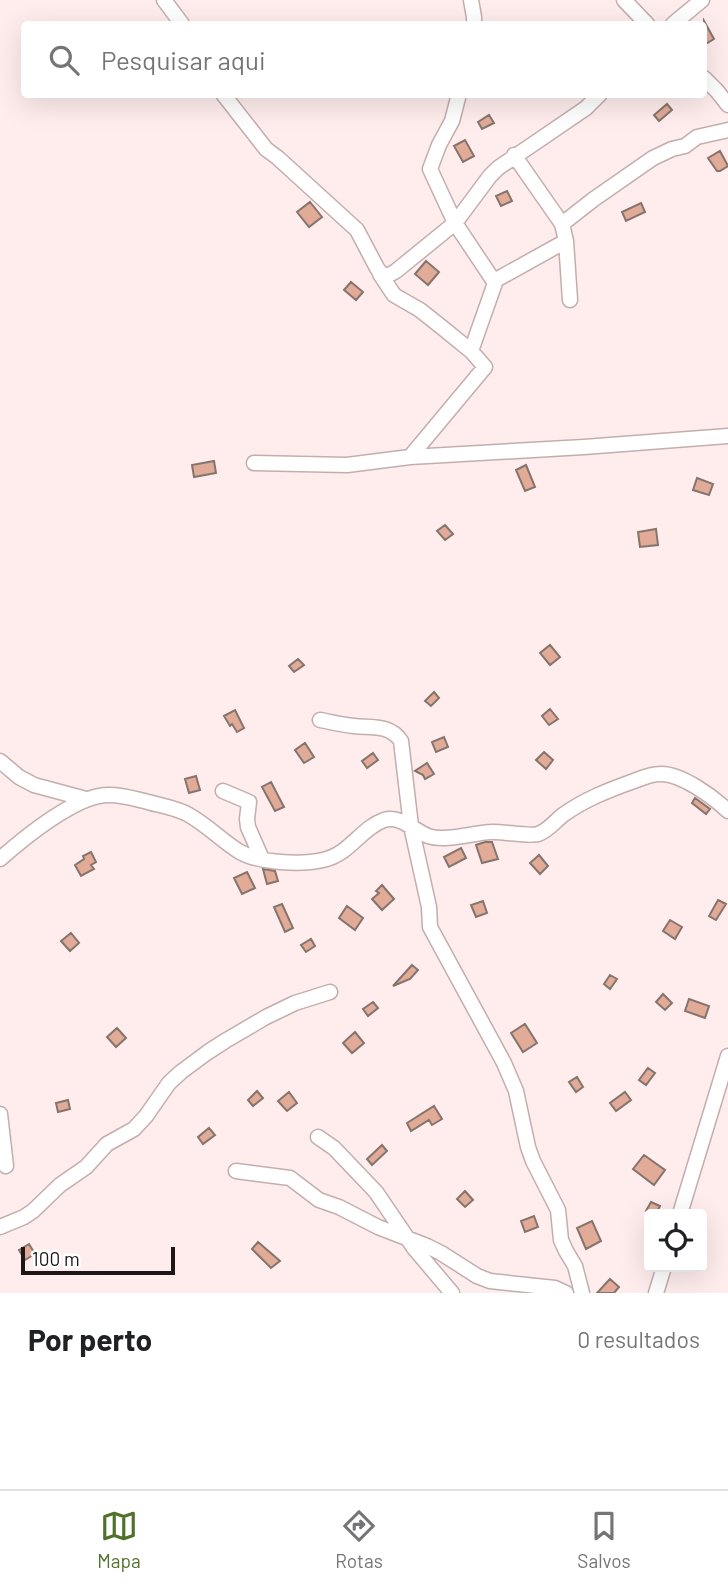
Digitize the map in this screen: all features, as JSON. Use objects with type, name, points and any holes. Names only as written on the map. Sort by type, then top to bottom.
[{"type":"street","points":[[163,0],[180,21]]},
{"type":"street","points":[[471,0],[474,21]]},
{"type":"street","points":[[624,0],[644,21]]},
{"type":"street","points":[[677,21],[702,0]]},
{"type":"street","points":[[707,81],[728,105]]},
{"type":"street","points":[[226,98],[266,149],[357,230],[394,295],[420,310],[483,363],[484,370],[410,457]]},
{"type":"street","points":[[458,98],[452,121],[430,167],[455,223],[495,285],[471,351]]},
{"type":"street","points":[[380,274],[391,275],[455,223],[490,176],[514,156],[579,113],[596,98]]},
{"type":"street","points":[[562,224],[653,158],[685,146],[697,137],[728,130]]},
{"type":"street","points":[[514,156],[562,224],[566,241],[570,300]]},
{"type":"street","points":[[494,281],[566,241]]},
{"type":"street","points":[[254,463],[347,465],[410,457],[728,436]]},
{"type":"street","points":[[320,720],[387,729],[401,741],[411,826],[432,930],[504,1063],[516,1091],[528,1147],[558,1210],[561,1240],[575,1266],[582,1293]]},
{"type":"street","points":[[0,761],[19,777],[34,785],[86,799]]},
{"type":"street","points":[[0,859],[60,814],[86,799],[108,794],[190,815],[242,853],[252,857],[301,862],[325,860],[341,853],[382,821],[393,819],[430,837],[491,832],[538,834],[602,793],[661,774],[681,779],[728,811]]},
{"type":"street","points":[[223,791],[249,802],[248,827],[262,859]]},
{"type":"street","points":[[0,1227],[33,1211],[60,1185],[86,1167],[107,1144],[134,1129],[169,1083],[216,1047],[295,1003],[330,992]]},
{"type":"street","points":[[682,1209],[728,1056]]},
{"type":"street","points":[[0,1114],[6,1166]]},
{"type":"street","points":[[318,1137],[334,1149],[376,1192],[408,1239],[452,1293]]},
{"type":"street","points":[[236,1171],[290,1178],[319,1199],[441,1253],[477,1276],[490,1281],[555,1289],[566,1293]]},
{"type":"street","points":[[656,1293],[662,1272]]},
{"type":"street","points":[[489,1293],[515,1284]]},
{"type":"building","points":[[707,26],[714,39],[707,43]]},
{"type":"building","points":[[667,104],[672,110],[659,121],[654,115]]},
{"type":"building","points":[[489,115],[494,123],[482,129],[478,122]]},
{"type":"building","points":[[465,140],[474,156],[463,162],[454,146]]},
{"type":"building","points":[[720,151],[728,166],[717,171],[708,158]]},
{"type":"building","points":[[507,191],[512,201],[501,206],[496,196]]},
{"type":"building","points":[[310,202],[322,217],[309,227],[297,212]]},
{"type":"building","points":[[641,203],[645,212],[626,221],[622,212]]},
{"type":"building","points":[[426,261],[439,272],[428,285],[415,274]]},
{"type":"building","points":[[351,282],[363,292],[356,300],[344,290]]},
{"type":"building","points":[[214,461],[216,473],[194,477],[192,465]]},
{"type":"building","points":[[526,465],[535,487],[525,491],[516,470]]},
{"type":"building","points":[[697,478],[713,484],[709,495],[693,490]]},
{"type":"building","points":[[445,525],[453,534],[445,540],[437,531]]},
{"type":"building","points":[[656,529],[658,545],[640,547],[638,532]]},
{"type":"building","points":[[550,645],[560,657],[550,665],[540,653]]},
{"type":"building","points":[[298,659],[304,665],[294,672],[289,666]]},
{"type":"building","points":[[434,692],[439,698],[431,706],[425,701]]},
{"type":"building","points":[[550,709],[558,719],[549,725],[542,716]]},
{"type":"building","points":[[235,710],[244,728],[237,732],[224,716]]},
{"type":"building","points":[[444,737],[448,747],[436,752],[432,742]]},
{"type":"building","points":[[305,743],[314,757],[304,763],[295,750]]},
{"type":"building","points":[[544,752],[553,760],[546,769],[536,760]]},
{"type":"building","points":[[373,753],[378,760],[367,768],[362,761]]},
{"type":"building","points":[[427,763],[434,774],[425,779],[415,771]]},
{"type":"building","points":[[196,776],[200,790],[189,793],[185,779]]},
{"type":"building","points":[[271,782],[284,807],[275,811],[262,787]]},
{"type":"building","points":[[695,798],[710,809],[706,814],[692,803]]},
{"type":"building","points":[[492,842],[498,859],[482,863],[476,845]]},
{"type":"building","points":[[461,848],[466,858],[449,867],[444,857]]},
{"type":"building","points":[[91,852],[96,862],[91,865],[94,869],[81,876],[75,865]]},
{"type":"building","points":[[539,855],[548,866],[540,874],[530,863]]},
{"type":"building","points":[[263,869],[275,871],[278,881],[267,884]]},
{"type":"building","points":[[247,872],[255,888],[242,894],[234,878]]},
{"type":"building","points":[[382,885],[394,899],[382,910],[372,899],[379,893],[376,891]]},
{"type":"building","points":[[718,900],[726,904],[716,920],[709,916]]},
{"type":"building","points":[[483,901],[487,913],[476,917],[471,905]]},
{"type":"building","points":[[282,904],[293,928],[285,932],[274,907]]},
{"type":"building","points":[[347,906],[363,918],[355,930],[339,918]]},
{"type":"building","points":[[670,920],[682,927],[675,939],[663,931]]},
{"type":"building","points":[[71,933],[79,943],[70,951],[61,941]]},
{"type":"building","points":[[311,939],[315,946],[306,952],[301,945]]},
{"type":"building","points":[[412,965],[418,970],[410,979],[393,986]]},
{"type":"building","points":[[610,975],[617,979],[610,989],[604,984]]},
{"type":"building","points":[[663,994],[672,1003],[665,1010],[656,1002]]},
{"type":"building","points":[[689,999],[709,1006],[705,1018],[685,1011]]},
{"type":"building","points":[[373,1002],[378,1008],[368,1016],[363,1009]]},
{"type":"building","points":[[525,1024],[537,1043],[523,1052],[511,1033]]},
{"type":"building","points":[[117,1028],[126,1038],[116,1047],[107,1037]]},
{"type":"building","points":[[355,1032],[364,1043],[352,1053],[343,1043]]},
{"type":"building","points":[[648,1068],[655,1073],[646,1085],[639,1080]]},
{"type":"building","points":[[577,1077],[583,1087],[576,1092],[569,1082]]},
{"type":"building","points":[[257,1091],[263,1098],[253,1106],[248,1100]]},
{"type":"building","points":[[289,1092],[297,1103],[287,1111],[278,1101]]},
{"type":"building","points":[[625,1092],[631,1100],[616,1111],[610,1103]]},
{"type":"building","points":[[68,1100],[70,1109],[58,1112],[56,1103]]},
{"type":"building","points":[[434,1106],[442,1119],[432,1125],[429,1120],[411,1131],[407,1123]]},
{"type":"building","points":[[209,1128],[215,1135],[203,1144],[198,1137]]},
{"type":"building","points":[[382,1145],[387,1151],[372,1165],[367,1159]]},
{"type":"building","points":[[644,1155],[665,1170],[654,1185],[633,1169]]},
{"type":"building","points":[[465,1191],[473,1200],[465,1207],[457,1199]]},
{"type":"building","points":[[651,1202],[660,1206],[658,1209],[647,1209]]},
{"type":"building","points":[[534,1216],[538,1227],[525,1232],[521,1221]]},
{"type":"building","points":[[592,1221],[601,1241],[586,1249],[577,1228]]},
{"type":"building","points":[[258,1242],[280,1261],[271,1268],[252,1249]]},
{"type":"building","points":[[29,1244],[35,1254],[25,1260],[19,1250]]},
{"type":"building","points":[[610,1279],[619,1287],[614,1293],[597,1293]]}]
